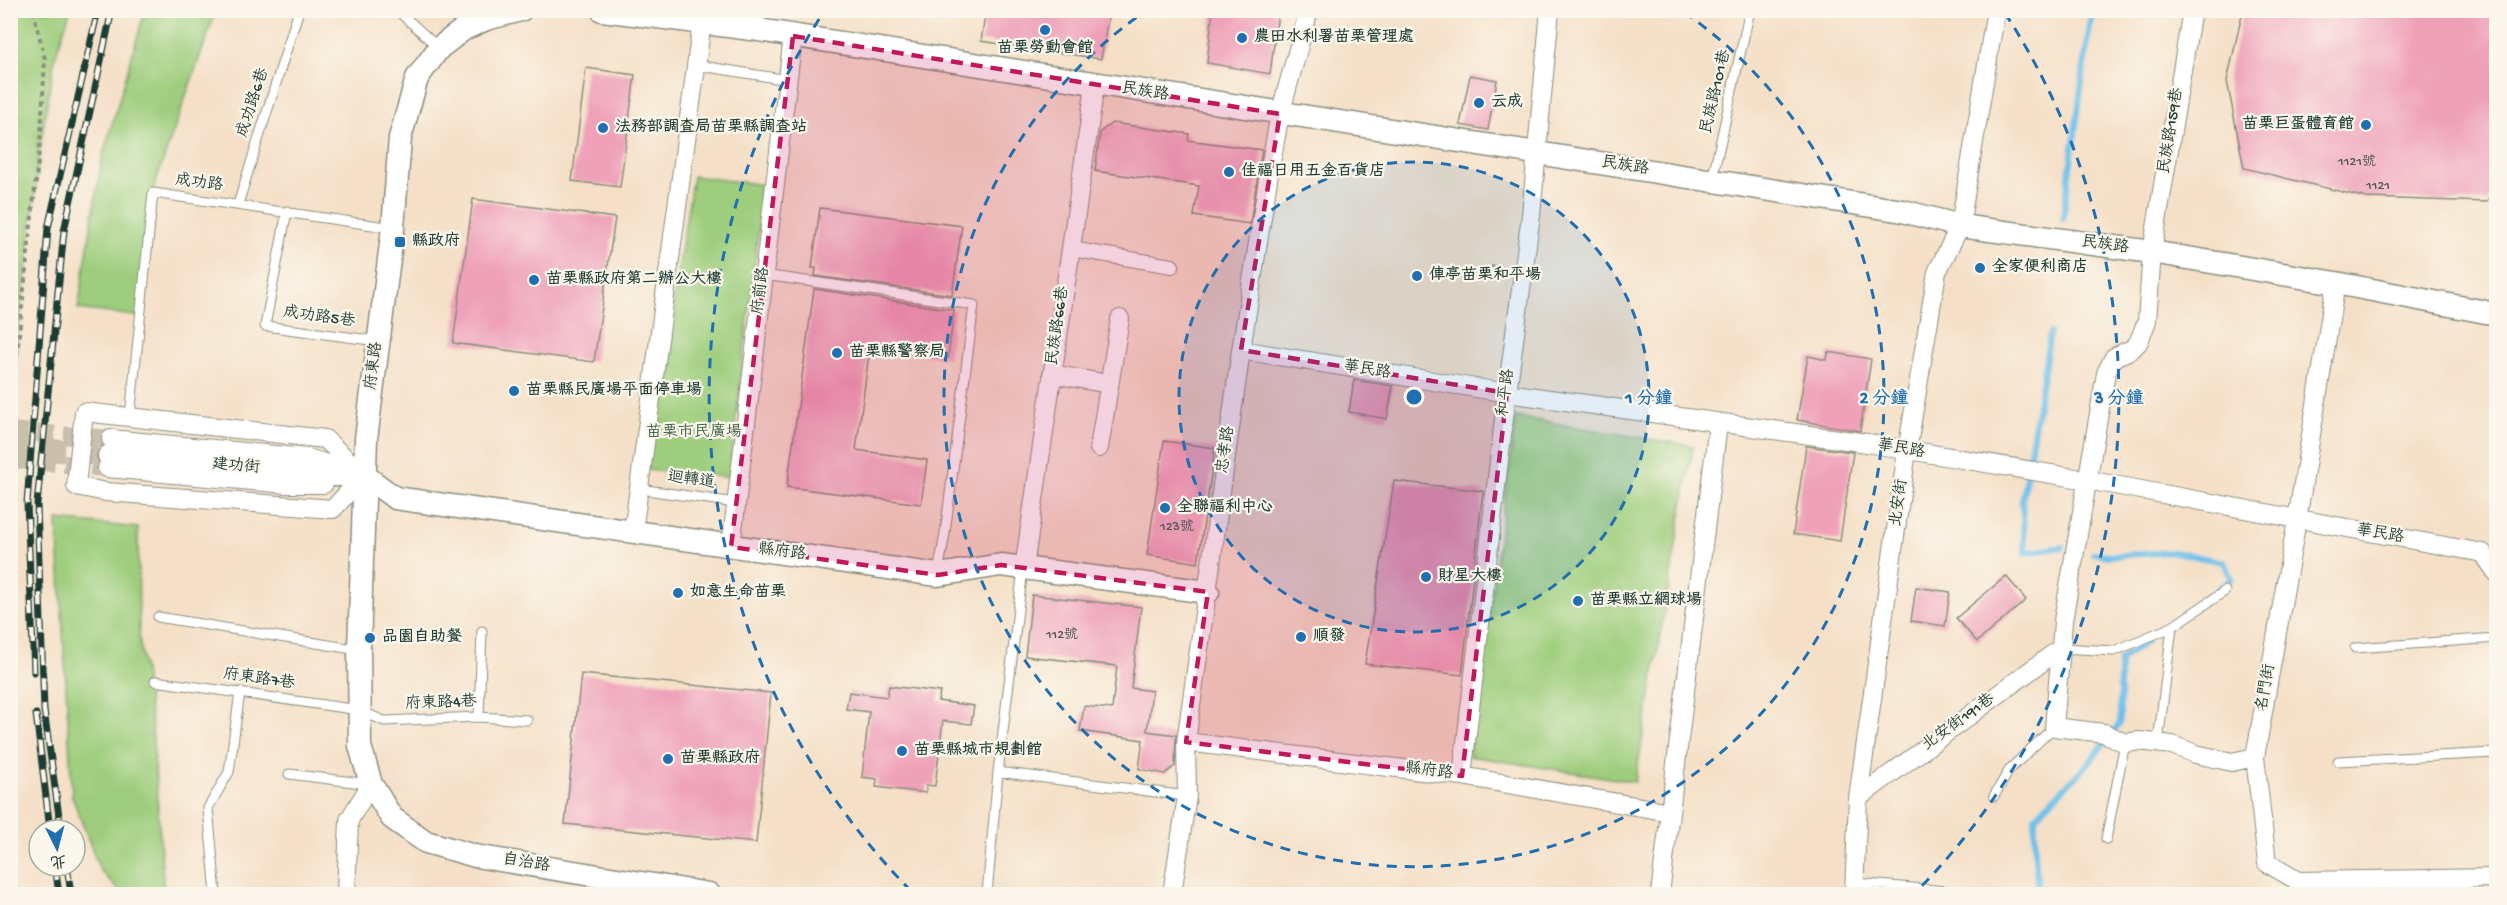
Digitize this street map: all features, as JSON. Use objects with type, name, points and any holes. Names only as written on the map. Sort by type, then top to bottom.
[{"type":"street","name":"府東路","points":[[371,784],[360,746],[359,710],[358,650],[364,475],[366,439],[393,228],[400,138],[410,96],[417,78],[439,48],[465,29],[486,19],[520,10]]},
{"type":"street","points":[[602,10],[702,22],[755,20]]},
{"type":"street","name":"忠孝路","points":[[1172,894],[1187,796],[1186,742],[1241,350],[1280,114],[1309,10]]},
{"type":"street","name":"北安街","points":[[1855,889],[1858,798],[1908,451],[1937,272],[1960,226],[1996,10]]},
{"type":"street","name":"民族路159巷","points":[[2087,480],[2106,373],[2114,357],[2138,344],[2147,321],[2152,252],[2192,10]]},
{"type":"street","name":"和平路","points":[[1462,776],[1537,153],[1548,12]]},
{"type":"street","name":"民族路","points":[[755,20],[793,36],[1903,211],[1960,226],[2152,252],[2336,283],[2496,314]]},
{"type":"street","points":[[633,532],[702,22]]},
{"type":"street","name":"府前路","points":[[731,547],[793,36]]},
{"type":"street","name":"民族路66巷","points":[[1024,568],[1095,85]]},
{"type":"street","points":[[1071,249],[1172,266]]},
{"type":"street","name":"名門街","points":[[2336,283],[2255,757],[2267,863],[2298,881],[2496,878]]},
{"type":"street","points":[[1099,448],[1120,319]]},
{"type":"street","name":"華民路","points":[[1241,350],[1507,393],[1867,443],[2087,480],[2482,553],[2496,572]]},
{"type":"street","points":[[1052,374],[1109,384]]},
{"type":"street","points":[[84,412],[325,439],[364,475],[333,509],[106,492],[76,486],[84,412]]},
{"type":"street","points":[[1660,894],[1718,424]]},
{"type":"street","name":"建功街","points":[[109,454],[328,475],[364,475]]},
{"type":"street","name":"縣府路","points":[[364,475],[395,498],[731,547],[938,575],[1001,565],[1208,592]]},
{"type":"street","points":[[2087,480],[2063,621],[2055,728],[2158,743],[2232,762],[2255,757]]},
{"type":"street","name":"北安街191巷","points":[[1858,798],[2061,648]]},
{"type":"street","name":"縣府路","points":[[1186,742],[1462,776],[1670,812]]},
{"type":"street","points":[[346,894],[349,820],[371,784]]},
{"type":"street","name":"自治路","points":[[371,784],[392,818],[426,842],[475,856],[656,891],[708,894]]},
{"type":"lane","name":"成功路6巷","points":[[238,204],[299,10]]},
{"type":"lane","points":[[397,10],[439,48]]},
{"type":"lane","name":"民族路101巷","points":[[1712,180],[1750,10]]},
{"type":"lane","points":[[696,65],[788,80]]},
{"type":"lane","name":"成功路","points":[[129,417],[153,193],[393,228]]},
{"type":"lane","name":"成功路5巷","points":[[287,211],[266,326],[378,341]]},
{"type":"lane","points":[[764,275],[974,305],[938,575]]},
{"type":"lane","name":"迴轉道","points":[[640,489],[736,503]]},
{"type":"lane","points":[[987,894],[998,772],[1024,568]]},
{"type":"lane","points":[[2061,648],[2114,651],[2172,627],[2225,591]]},
{"type":"lane","points":[[158,617],[358,650]]},
{"type":"lane","points":[[2158,743],[2172,627]]},
{"type":"lane","points":[[479,717],[482,630]]},
{"type":"lane","points":[[2355,648],[2496,638]]},
{"type":"lane","name":"府東路7巷","points":[[155,681],[359,710]]},
{"type":"lane","points":[[216,894],[208,808],[228,772],[240,692]]},
{"type":"lane","name":"府東路4巷","points":[[359,710],[384,721],[479,717],[527,720]]},
{"type":"lane","points":[[1994,796],[2010,770],[2055,728]]},
{"type":"lane","points":[[2106,839],[2115,738]]},
{"type":"lane","points":[[2338,760],[2496,753]]},
{"type":"lane","points":[[998,772],[1187,796]]},
{"type":"lane","points":[[289,774],[371,784]]},
{"type":"lane","points":[[1855,889],[1980,894]]},
{"type":"path","points":[[10,417],[12,372],[41,133],[45,59],[33,10]]},
{"type":"path","points":[[1491,267],[1513,271]]},
{"type":"path","points":[[10,871],[15,894]]},
{"type":"highlighted area","points":[[793,36],[1280,114],[1241,350],[1507,393],[1462,776],[1186,742],[1208,592],[1001,565],[938,575],[731,547]]},
{"type":"green space","points":[[11,10],[70,11],[55,57],[41,140],[11,403]]},
{"type":"green space","points":[[145,11],[216,11],[154,186],[143,317],[78,309],[102,159]]},
{"type":"green space","name":"苗栗市民廣場","points":[[693,176],[764,185],[729,477],[647,470]]},
{"type":"green space","name":"苗栗縣立網球場","points":[[1516,417],[1693,446],[1635,782],[1469,756]]},
{"type":"green space","points":[[57,520],[138,528],[139,636],[152,727],[164,894],[122,894],[100,870],[87,836],[87,818],[80,818],[72,796]]},
{"type":"building","name":"苗栗勞動會館","points":[[986,10],[1056,10],[1108,18],[1101,59],[981,41]]},
{"type":"building","name":"農田水利署苗栗管理處","points":[[1213,10],[1268,10],[1278,13],[1270,74],[1207,63]]},
{"type":"building","name":"苗栗巨蛋體育館","points":[[2243,10],[2496,10],[2496,185],[2487,202],[2367,198],[2244,168],[2227,81]]},
{"type":"building","name":"法務部調查局苗栗縣調查站","points":[[586,68],[635,75],[620,187],[572,181]]},
{"type":"building","name":"云成","points":[[1470,75],[1497,80],[1488,130],[1460,125]]},
{"type":"building","points":[[1112,123],[1189,134],[1188,140],[1262,150],[1250,224],[1194,216],[1199,186],[1095,171],[1100,132]]},
{"type":"building","name":"苗栗縣政府第二辦公大樓","points":[[473,199],[615,218],[594,362],[453,343]]},
{"type":"building","points":[[820,208],[962,226],[952,295],[815,276],[816,268],[812,268]]},
{"type":"building","name":"苗栗縣警察局","points":[[814,289],[954,310],[948,358],[870,347],[856,450],[927,460],[921,504],[787,487]]},
{"type":"building","points":[[1828,352],[1871,359],[1860,431],[1797,420],[1808,356],[1827,360]]},
{"type":"building","points":[[1354,380],[1393,386],[1387,419],[1349,412]]},
{"type":"building","points":[[1164,441],[1215,448],[1198,563],[1147,555]]},
{"type":"building","points":[[1806,446],[1853,452],[1840,541],[1793,534]]},
{"type":"building","name":"財星大樓","points":[[1394,481],[1483,491],[1462,675],[1365,664]]},
{"type":"building","points":[[2006,576],[2026,600],[1977,642],[1956,618]]},
{"type":"building","points":[[1916,587],[1950,592],[1945,626],[1911,621]]},
{"type":"building","points":[[1032,595],[1141,607],[1131,688],[1152,691],[1147,731],[1176,735],[1175,766],[1165,774],[1139,769],[1143,740],[1080,731],[1084,706],[1112,709],[1117,666],[1025,656]]},
{"type":"building","name":"苗栗縣政府","points":[[581,674],[771,693],[756,843],[565,824]]},
{"type":"building","name":"苗栗縣城市規劃館","points":[[889,686],[940,692],[938,701],[974,706],[971,724],[943,721],[935,786],[926,785],[926,793],[876,787],[877,779],[862,777],[869,712],[846,709],[849,692],[887,697]]},
{"type":"waterway","points":[[2063,219],[2092,10]]},
{"type":"waterway","points":[[2050,333],[2022,501],[2025,553],[2063,547]]},
{"type":"waterway","points":[[2093,553],[2108,556],[2174,552],[2224,562],[2231,579],[2202,602]]},
{"type":"waterway","points":[[2038,894],[2035,817],[2089,763],[2120,723],[2120,660],[2147,641]]},
{"type":"tunnel","points":[[10,431],[111,439]]},
{"type":"tunnel","points":[[10,446],[109,456]]},
{"type":"tunnel","points":[[10,459],[107,468]]},
{"type":"railway","points":[[34,672],[27,503],[48,228],[98,10]]},
{"type":"railway","points":[[59,818],[44,710],[37,504],[64,231],[112,10]]},
{"type":"railway","points":[[36,714],[49,818]]},
{"type":"railway","points":[[57,878],[59,894]]},
{"type":"railway","points":[[69,878],[71,894]]},
{"type":"place","name":"苗栗勞動會館","points":[[1045,30]]},
{"type":"place","name":"農田水利署苗栗管理處","points":[[1242,38]]},
{"type":"place","name":"云成","points":[[1479,103]]},
{"type":"place","name":"苗栗巨蛋體育館","points":[[2366,125]]},
{"type":"place","name":"法務部調查局苗栗縣調查站","points":[[603,128]]},
{"type":"place","name":"佳福日用五金百貨店","points":[[1229,172]]},
{"type":"place","name":"縣政府","points":[[400,242]]},
{"type":"place","name":"全家便利商店","points":[[1980,268]]},
{"type":"place","name":"俥亭苗栗和平場","points":[[1417,276]]},
{"type":"place","name":"苗栗縣政府第二辦公大樓","points":[[534,280]]},
{"type":"place","name":"苗栗縣警察局","points":[[837,353]]},
{"type":"place","name":"苗栗縣民廣場平面停車場","points":[[514,391]]},
{"type":"place","name":"全聯福利中心","points":[[1165,508]]},
{"type":"place","name":"財星大樓","points":[[1426,577]]},
{"type":"place","name":"如意生命苗栗","points":[[678,593]]},
{"type":"place","name":"苗栗縣立網球場","points":[[1578,601]]},
{"type":"place","name":"順發","points":[[1301,637]]},
{"type":"place","name":"品園自助餐","points":[[370,638]]},
{"type":"place","name":"苗栗縣城市規劃館","points":[[902,751]]},
{"type":"place","name":"苗栗縣政府","points":[[668,759]]}]
